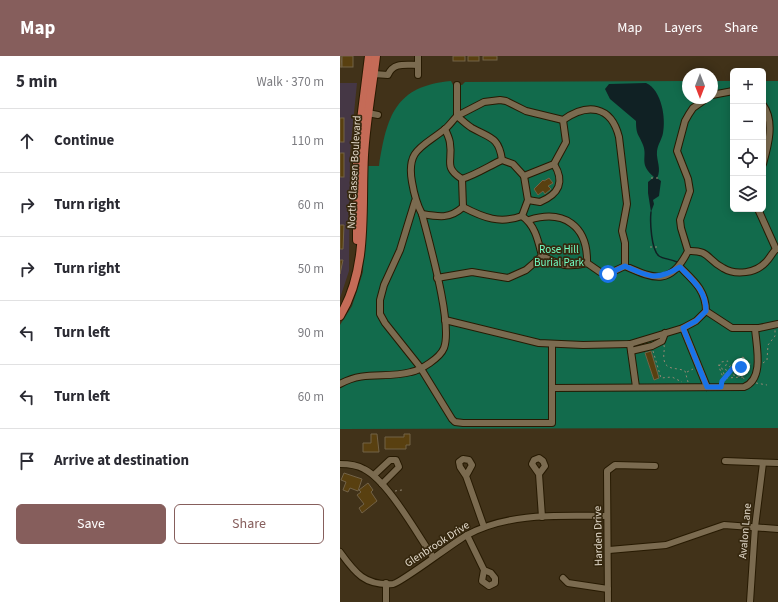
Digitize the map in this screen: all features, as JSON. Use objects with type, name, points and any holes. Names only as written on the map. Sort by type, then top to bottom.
[{"type":"main road","name":"North Classen Boulevard","points":[[340,316],[351,294],[358,265],[363,221],[365,112],[369,56]]},
{"type":"main road","name":"North Classen Boulevard","points":[[365,112],[374,74],[376,56]]},
{"type":"street","points":[[418,56],[418,75]]},
{"type":"street","points":[[374,74],[388,75],[390,69],[397,65],[418,65]]},
{"type":"street","points":[[457,85],[457,116]]},
{"type":"street","points":[[718,94],[730,92]]},
{"type":"street","points":[[340,384],[358,376],[413,372],[438,357],[444,348],[445,320],[437,278],[422,214],[415,201],[409,168],[412,157],[425,142],[445,129],[457,116],[484,102],[500,100],[506,101],[526,111],[563,120],[579,111],[588,109],[604,112],[616,127],[627,204],[622,231],[625,244],[625,266]]},
{"type":"street","points":[[542,256],[566,266],[587,263],[600,272],[608,274],[625,266],[646,275],[655,277],[667,275],[680,267],[688,251],[680,220],[690,191],[688,179],[677,151],[685,121],[693,108],[699,104]]},
{"type":"street","points":[[766,110],[769,116],[770,128],[766,154]]},
{"type":"street","points":[[365,112],[378,115]]},
{"type":"street","points":[[457,116],[472,127],[496,140],[501,149],[502,160]]},
{"type":"street","points":[[524,176],[554,164],[566,142],[563,120]]},
{"type":"street","points":[[445,129],[450,144],[449,165],[456,175],[462,179]]},
{"type":"street","points":[[462,179],[475,175],[484,168],[502,160],[513,164],[524,176],[528,200],[522,216],[511,220],[502,221],[480,216],[464,207]]},
{"type":"street","points":[[528,200],[540,202],[556,192],[559,183],[559,173],[554,164]]},
{"type":"street","points":[[462,179],[464,207]]},
{"type":"street","points":[[415,201],[407,230],[380,300],[380,314],[385,323],[420,367],[452,419],[455,422],[463,423],[552,423],[552,344]]},
{"type":"street","points":[[422,214],[448,216],[456,214],[464,207]]},
{"type":"street","points":[[688,251],[700,250],[723,269],[735,272],[748,272],[760,268],[777,249],[759,212]]},
{"type":"street","points":[[522,216],[529,220],[536,234],[542,256]]},
{"type":"street","points":[[529,220],[547,216],[556,217],[571,223],[578,229],[585,241],[588,252],[587,263]]},
{"type":"street","points":[[437,278],[472,272],[508,278],[526,270],[542,256]]},
{"type":"street","points":[[630,348],[665,333],[683,328],[696,321],[706,311],[706,301],[703,291],[680,267]]},
{"type":"street","points":[[706,311],[732,328],[755,328],[776,325]]},
{"type":"street","points":[[445,320],[552,344],[630,348],[652,346],[662,341],[665,333]]},
{"type":"street","points":[[683,328],[707,387]]},
{"type":"street","points":[[552,388],[740,387],[751,383],[757,372],[755,328]]},
{"type":"street","points":[[630,348],[636,387]]},
{"type":"street","points":[[374,474],[390,460],[396,460],[399,467],[382,484]]},
{"type":"street","points":[[725,461],[778,463]]},
{"type":"street","name":"Avalon Lane","points":[[750,602],[755,526],[763,463]]},
{"type":"street","points":[[340,464],[364,468],[374,474],[433,557]]},
{"type":"street","name":"Harden Drive","points":[[608,602],[608,471],[615,464],[655,466]]},
{"type":"street","points":[[539,474],[542,517]]},
{"type":"street","points":[[466,476],[484,527]]},
{"type":"street","name":"Glenbrook Drive","points":[[340,552],[354,572],[371,582],[395,584],[467,535],[484,527],[512,519],[607,516]]},
{"type":"street","points":[[609,550],[666,545],[724,525],[755,526],[778,529]]},
{"type":"street","points":[[467,535],[484,570]]},
{"type":"street","points":[[563,578],[568,583],[608,589]]},
{"type":"street","points":[[386,583],[386,602]]},
{"type":"path","points":[[651,178],[660,178]]},
{"type":"path","points":[[650,247],[658,247]]},
{"type":"path","points":[[760,363],[765,363],[767,360],[768,345],[776,335],[776,325]]},
{"type":"path","points":[[662,341],[665,348],[663,358],[670,368],[680,369],[686,372],[699,367]]},
{"type":"path","points":[[652,346],[661,378],[676,378],[685,387]]},
{"type":"path","points":[[721,387],[731,370],[730,365],[736,363],[743,356],[748,370],[742,377]]},
{"type":"path","points":[[725,379],[722,377],[718,365],[724,360],[728,361],[725,367],[729,374],[742,377],[751,383],[767,385]]},
{"type":"path","points":[[731,370],[735,367],[754,364]]},
{"type":"path","points":[[731,370],[744,373]]},
{"type":"path","points":[[685,387],[686,372]]},
{"type":"path","points":[[725,379],[742,377]]},
{"type":"path","points":[[397,490],[402,490]]},
{"type":"shaded area","points":[[340,83],[357,83],[350,153],[349,271],[340,298]]},
{"type":"shaded area","points":[[646,83],[656,92],[659,98],[662,105],[664,120],[663,133],[657,151],[659,171],[657,178],[661,181],[659,196],[653,200],[654,204],[651,212],[648,182],[654,177],[646,168],[644,150],[642,141],[637,132],[636,121],[610,99],[605,89],[609,84]]},
{"type":"green space","name":"Rose Hill Burial Park","points":[[451,81],[453,85],[462,85],[465,82],[682,81],[682,104],[718,104],[718,81],[730,81],[730,212],[766,212],[766,81],[778,81],[778,428],[340,429],[340,325],[352,306],[363,272],[366,166],[379,166],[386,132],[397,107],[406,97],[417,89],[432,84]]},
{"type":"building","points":[[341,56],[342,67],[340,67]]},
{"type":"building","points":[[342,56],[353,56],[353,67],[342,67]]},
{"type":"building","points":[[453,56],[465,56],[465,61],[453,61]]},
{"type":"building","points":[[468,56],[479,56],[479,61],[468,61]]},
{"type":"building","points":[[483,56],[497,56],[497,60],[483,60]]},
{"type":"building","points":[[340,118],[344,118],[344,142],[340,142]]},
{"type":"building","points":[[340,153],[344,153],[344,177],[340,177]]},
{"type":"building","points":[[549,178],[553,183],[548,186],[551,189],[545,194],[543,191],[538,195],[534,189],[543,180],[544,181]]},
{"type":"building","points":[[340,225],[344,225],[343,249],[340,249]]},
{"type":"building","points":[[340,260],[343,260],[340,274]]},
{"type":"building","points":[[651,351],[659,378],[654,380],[645,353]]},
{"type":"building","points":[[371,434],[377,434],[379,452],[363,452],[363,443],[371,443]]},
{"type":"building","points":[[404,434],[410,434],[410,445],[406,445],[406,449],[385,449],[385,437],[404,437]]},
{"type":"building","points":[[344,473],[362,479],[358,491],[350,488],[348,492],[343,490],[346,482],[341,480]]},
{"type":"building","points":[[368,483],[373,490],[371,492],[377,501],[362,513],[359,508],[364,504],[357,495],[361,492],[359,490]]},
{"type":"waterway","points":[[651,212],[652,235],[656,253],[661,257],[677,262]]},
{"type":"route","points":[[608,274],[625,266],[646,275],[655,277],[667,275],[680,267],[703,291],[706,301],[706,311],[696,321],[683,328],[707,387],[721,387],[722,381],[728,376],[733,368],[737,366],[741,367]]}]
